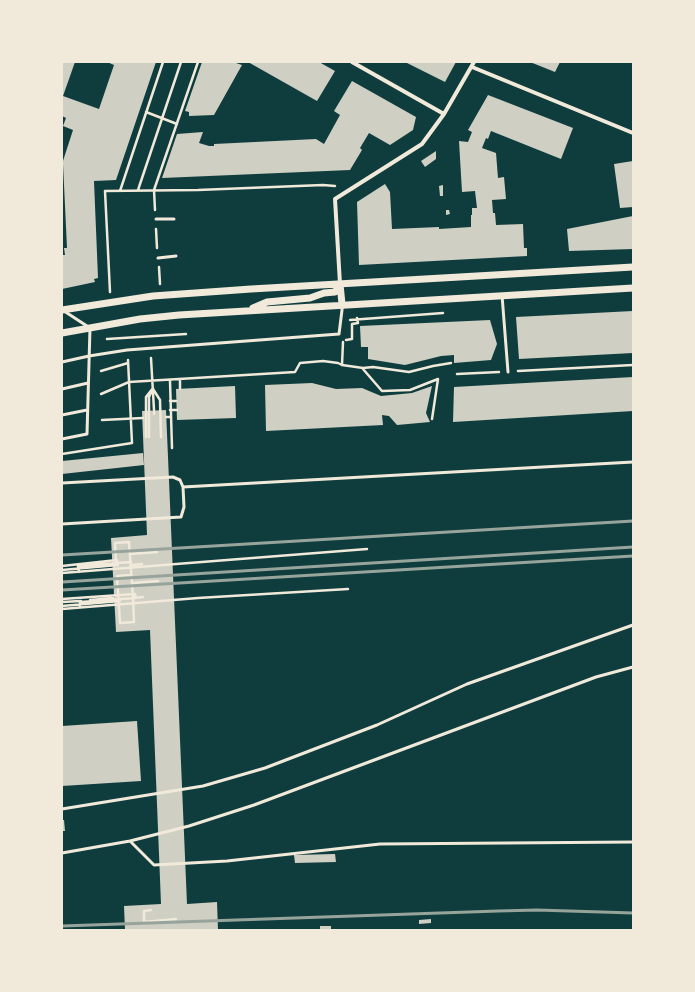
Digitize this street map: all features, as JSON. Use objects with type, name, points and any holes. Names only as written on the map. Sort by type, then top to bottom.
[{"type":"street","points":[[352,62],[444,114]]},
{"type":"street","points":[[342,304],[335,198],[422,144],[444,114],[474,62]]},
{"type":"street","points":[[472,66],[633,133]]},
{"type":"street","points":[[62,310],[137,298],[340,284],[633,267]]},
{"type":"street","points":[[248,310],[267,302],[310,298],[324,293],[336,292],[340,284]]},
{"type":"street","points":[[62,333],[179,314],[633,288]]},
{"type":"lane","points":[[156,219],[174,219]]},
{"type":"lane","points":[[158,258],[176,256]]},
{"type":"lane","points":[[502,295],[508,372]]},
{"type":"lane","points":[[62,362],[127,350],[339,334],[342,304]]},
{"type":"lane","points":[[62,310],[90,328],[87,434],[62,439]]},
{"type":"lane","points":[[62,389],[88,383]]},
{"type":"lane","points":[[62,415],[87,410]]},
{"type":"lane","points":[[183,487],[633,462]]},
{"type":"lane","points":[[62,483],[173,477],[180,480],[183,487],[184,507],[181,517],[62,524]]},
{"type":"lane","points":[[62,809],[203,786],[265,768],[377,725],[467,684],[633,625]]},
{"type":"lane","points":[[62,853],[130,841],[189,826],[254,805],[596,677],[633,667]]},
{"type":"lane","points":[[130,841],[154,865],[227,861],[380,844],[633,842]]},
{"type":"path","points":[[120,191],[163,62]]},
{"type":"path","points":[[138,191],[181,62]]},
{"type":"path","points":[[155,200],[154,190],[198,62]]},
{"type":"path","points":[[146,112],[177,124]]},
{"type":"path","points":[[110,294],[105,191],[198,190],[323,185],[351,188]]},
{"type":"path","points":[[158,258],[160,290]]},
{"type":"path","points":[[342,365],[343,340],[352,339],[352,324],[358,323],[358,319],[364,319]]},
{"type":"path","points":[[62,454],[132,443],[126,322]]},
{"type":"path","points":[[108,338],[146,336]]},
{"type":"path","points":[[151,348],[154,412]]},
{"type":"path","points":[[101,371],[128,363]]},
{"type":"path","points":[[100,394],[129,382],[170,381],[295,372],[300,363],[338,363],[363,368],[373,367],[409,372],[451,363]]},
{"type":"path","points":[[457,374],[633,365]]},
{"type":"path","points":[[363,368],[382,392],[410,390],[438,379],[432,419]]},
{"type":"path","points":[[180,380],[180,389]]},
{"type":"path","points":[[170,381],[172,448]]},
{"type":"path","points":[[153,388],[149,397],[148,437],[146,397],[153,388]]},
{"type":"path","points":[[153,388],[160,400],[161,437]]},
{"type":"path","points":[[170,401],[176,401]]},
{"type":"path","points":[[170,410],[177,410]]},
{"type":"path","points":[[166,417],[171,417]]},
{"type":"path","points":[[102,420],[142,418]]},
{"type":"path","points":[[79,572],[78,566],[116,563],[115,543],[129,542],[134,622],[120,623],[117,576],[131,575]]},
{"type":"path","points":[[62,573],[367,549]]},
{"type":"path","points":[[130,554],[157,552]]},
{"type":"path","points":[[62,566],[117,560],[117,563],[142,564]]},
{"type":"path","points":[[62,570],[118,565],[117,563]]},
{"type":"path","points":[[135,567],[135,565],[138,564]]},
{"type":"path","points":[[132,583],[158,581]]},
{"type":"path","points":[[62,609],[198,598],[348,589]]},
{"type":"path","points":[[62,599],[135,594],[136,598],[119,599],[120,597],[62,602]]},
{"type":"path","points":[[79,598],[80,607]]},
{"type":"path","points":[[134,604],[134,599],[138,598]]},
{"type":"path","points":[[80,602],[143,598]]},
{"type":"path","points":[[62,606],[120,601],[119,599]]},
{"type":"path","points":[[150,910],[144,911],[144,922],[176,919]]},
{"type":"building","points":[[62,62],[75,62],[63,96],[99,109],[114,65],[107,62],[156,62],[116,180],[94,181],[98,278],[94,279],[95,282],[62,289],[62,255],[65,255],[64,248],[67,248],[62,164],[73,130],[63,126],[66,118],[62,116]]},
{"type":"building","points":[[202,62],[233,62],[242,65],[214,115],[189,116],[189,112],[185,111]]},
{"type":"building","points":[[248,62],[319,62],[335,71],[317,101]]},
{"type":"building","points":[[405,62],[456,62],[445,82]]},
{"type":"building","points":[[530,62],[560,62],[555,72]]},
{"type":"building","points":[[352,81],[416,117],[413,130],[390,145],[369,133],[360,148],[362,150],[350,170],[162,178],[177,134],[203,132],[199,143],[209,146],[214,146],[214,144],[316,139],[324,144],[340,115],[334,111]]},
{"type":"building","points":[[488,95],[573,128],[561,159],[491,131],[482,148],[496,153],[498,178],[504,177],[506,199],[492,200],[496,225],[523,224],[524,248],[527,248],[527,256],[359,265],[357,202],[385,184],[390,192],[392,229],[471,227],[472,208],[477,208],[475,191],[462,192],[459,141],[468,142],[472,132],[468,130]]},
{"type":"building","points":[[436,151],[436,159],[425,167],[421,161]]},
{"type":"building","points":[[633,161],[633,207],[620,208],[614,164]]},
{"type":"building","points":[[443,185],[443,196],[440,196],[439,186]]},
{"type":"building","points":[[446,210],[449,210],[450,214],[446,215]]},
{"type":"building","points":[[633,216],[633,249],[569,251],[567,229]]},
{"type":"building","points":[[633,311],[633,353],[519,359],[516,317]]},
{"type":"building","points":[[490,320],[497,344],[491,360],[454,363],[454,355],[441,356],[405,365],[368,359],[368,347],[361,347],[360,326]]},
{"type":"building","points":[[633,377],[633,411],[453,422],[454,387]]},
{"type":"building","points":[[312,383],[336,389],[362,388],[381,396],[412,393],[432,386],[426,413],[430,422],[397,425],[389,416],[382,415],[383,425],[266,431],[265,385]]},
{"type":"building","points":[[235,386],[236,418],[177,420],[176,389]]},
{"type":"building","points":[[166,410],[187,904],[217,902],[218,930],[125,930],[124,906],[161,904],[150,630],[116,632],[111,538],[147,535],[142,411]]},
{"type":"building","points":[[143,453],[144,465],[62,474],[62,461]]},
{"type":"building","points":[[137,721],[141,781],[62,786],[62,726]]},
{"type":"building","points":[[62,820],[64,820],[65,831],[62,831]]},
{"type":"building","points":[[335,854],[336,862],[295,863],[294,855]]},
{"type":"building","points":[[431,919],[431,923],[419,924],[419,920]]},
{"type":"building","points":[[320,926],[331,926],[331,930],[320,930]]},
{"type":"railway","points":[[62,555],[633,521]]},
{"type":"railway","points":[[62,582],[633,547]]},
{"type":"railway","points":[[62,590],[633,556]]},
{"type":"railway","points":[[62,926],[537,910],[633,913]]}]
